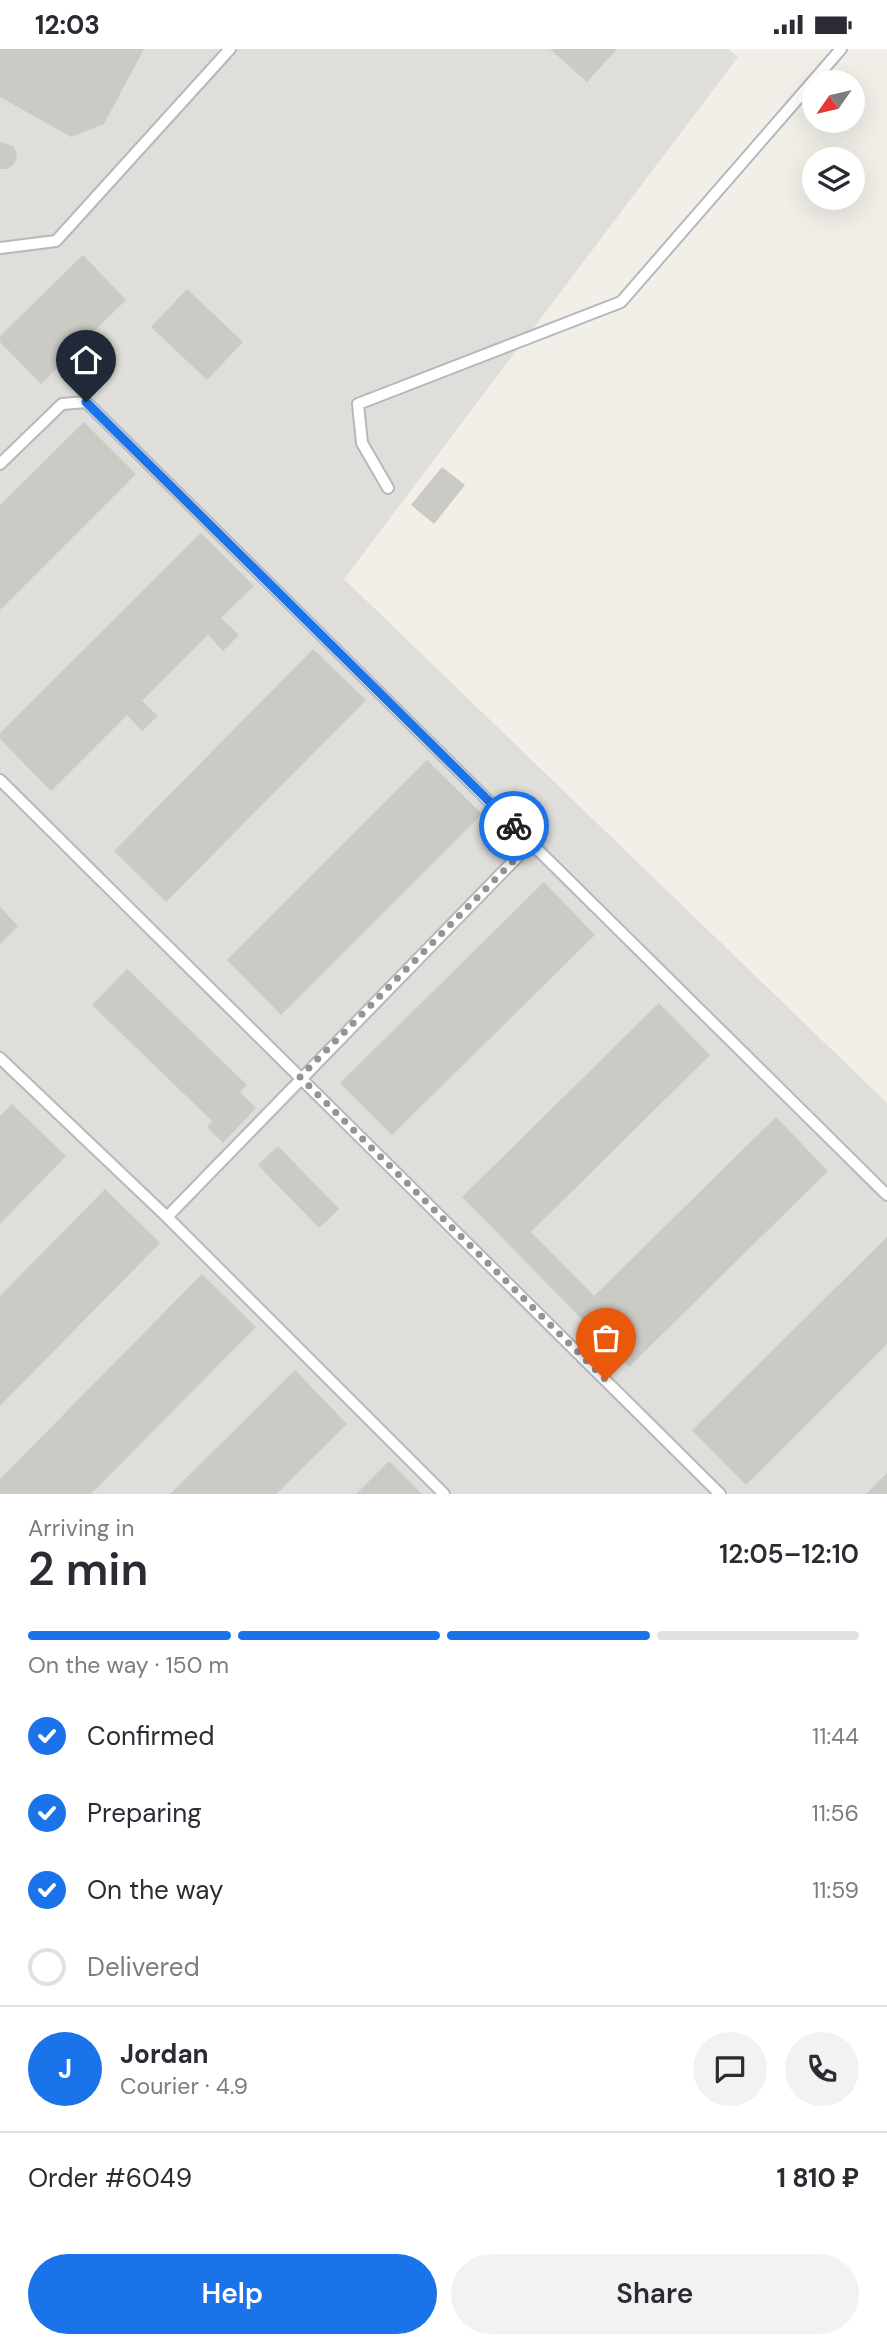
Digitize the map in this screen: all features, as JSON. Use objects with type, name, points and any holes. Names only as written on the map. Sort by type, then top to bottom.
[{"type":"lane","points":[[0,248],[56,241],[230,49]]},
{"type":"lane","points":[[388,488],[362,443],[358,404],[621,302],[841,49]]},
{"type":"lane","points":[[0,464],[62,404],[86,402],[887,1195]]},
{"type":"lane","points":[[0,780],[720,1494]]},
{"type":"lane","points":[[167,1217],[300,1077],[531,843]]},
{"type":"lane","points":[[0,1058],[167,1217],[444,1494]]},
{"type":"shaded area","points":[[0,49],[728,49],[738,57],[344,579],[887,1103],[887,1494],[0,1494]]},
{"type":"building","points":[[0,49],[144,49],[104,124],[71,137],[0,97]]},
{"type":"building","points":[[550,49],[617,49],[587,82]]},
{"type":"building","points":[[0,142],[13,146],[17,154],[15,163],[8,169],[0,169]]},
{"type":"building","points":[[83,255],[126,300],[41,384],[0,342],[0,336]]},
{"type":"building","points":[[187,289],[243,342],[207,380],[151,327]]},
{"type":"building","points":[[84,422],[136,474],[0,610],[0,505]]},
{"type":"building","points":[[442,467],[465,485],[434,524],[411,505]]},
{"type":"building","points":[[201,533],[254,586],[221,618],[239,635],[223,651],[208,635],[142,701],[158,716],[142,731],[127,715],[51,791],[0,739],[0,733]]},
{"type":"building","points":[[313,649],[366,700],[166,902],[114,851]]},
{"type":"building","points":[[427,760],[482,814],[281,1015],[227,960]]},
{"type":"building","points":[[544,882],[595,935],[392,1135],[340,1083]]},
{"type":"building","points":[[0,907],[18,926],[0,944]]},
{"type":"building","points":[[127,969],[247,1085],[240,1092],[256,1108],[223,1143],[207,1127],[212,1121],[92,1005]]},
{"type":"building","points":[[659,1003],[710,1055],[531,1232],[594,1296],[776,1117],[828,1171],[629,1367],[462,1197]]},
{"type":"building","points":[[12,1104],[66,1156],[0,1224],[0,1116]]},
{"type":"building","points":[[278,1146],[339,1209],[319,1228],[258,1165]]},
{"type":"building","points":[[105,1189],[160,1243],[0,1406],[0,1296]]},
{"type":"building","points":[[887,1237],[887,1344],[746,1485],[692,1430]]},
{"type":"building","points":[[202,1274],[256,1327],[91,1494],[0,1494],[0,1479]]},
{"type":"building","points":[[295,1370],[347,1424],[276,1494],[170,1494]]},
{"type":"building","points":[[389,1461],[422,1494],[356,1494]]},
{"type":"building","points":[[887,1473],[887,1494],[866,1494]]},
{"type":"way so far","points":[[514,826],[531,843],[300,1077],[606,1380]]},
{"type":"route","points":[[86,402],[514,826]]}]
